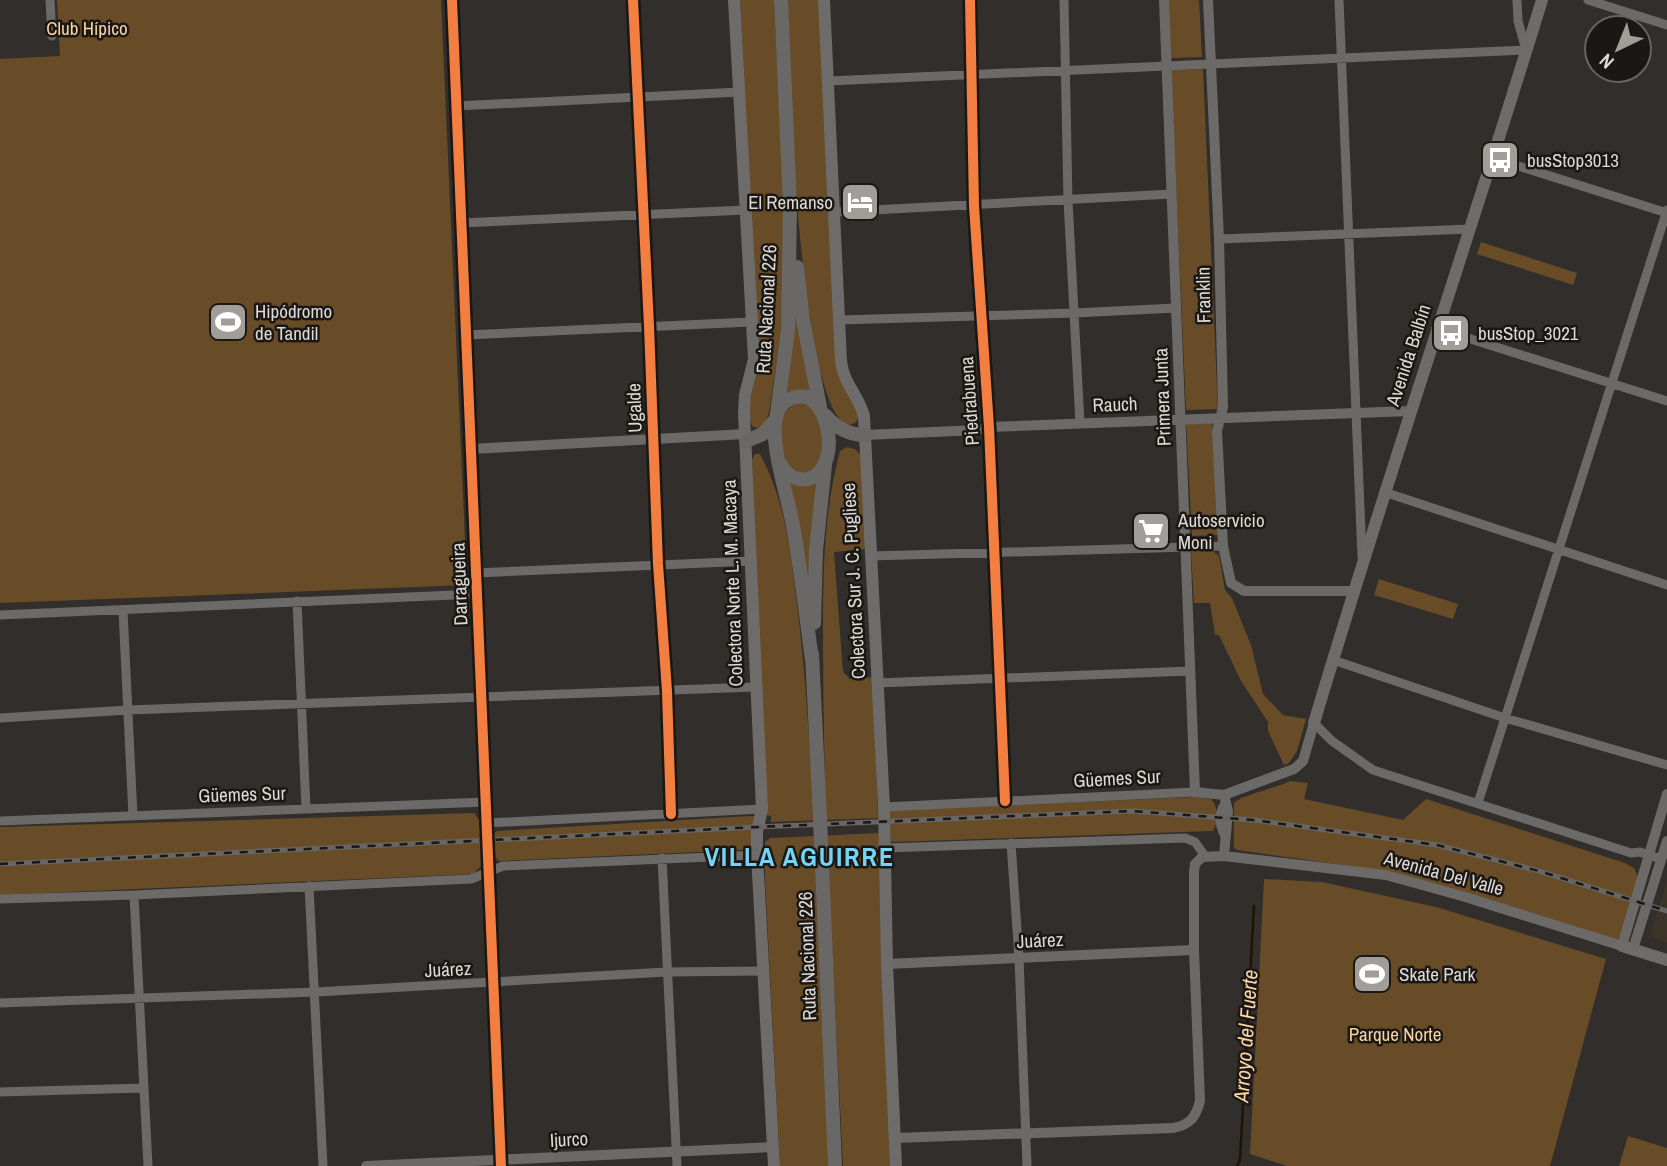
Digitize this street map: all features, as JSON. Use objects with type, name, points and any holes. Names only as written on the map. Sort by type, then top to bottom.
[{"type":"highway","name":"Ruta Nacional 226","points":[[781,0],[790,206],[788,330],[775,439],[795,535],[812,660],[835,1166]]},
{"type":"highway","name":"Ruta Nacional 226","points":[[790,206],[803,320],[828,436],[816,558],[812,660]]},
{"type":"highway","points":[[746,438],[763,434],[787,401],[799,396],[807,397],[833,424],[845,432],[865,435]]},
{"type":"highway","points":[[746,438],[780,462],[789,475],[800,480],[812,478],[846,441],[865,435]]},
{"type":"main road","name":"Colectora Norte L. M. Macaya","points":[[734,0],[753,368],[744,404],[762,809],[757,832],[757,855],[774,1166]]},
{"type":"main road","name":"Colectora Sur J. C. Pugliese","points":[[824,0],[842,368],[847,385],[863,410],[865,435],[884,807],[887,964],[896,1166]]},
{"type":"main road","name":"Avenida Balbín","points":[[1314,723],[1384,492],[1542,0]]},
{"type":"main road","name":"Avenida Del Valle","points":[[1628,948],[1667,960]]},
{"type":"street","points":[[50,0],[52,36]]},
{"type":"street","name":"Darragueira","points":[[452,0],[500,1163]]},
{"type":"street","name":"Ugalde","points":[[633,0],[649,326],[657,565],[667,691],[671,814]]},
{"type":"street","name":"Piedrabuena","points":[[970,0],[974,206],[989,426],[1005,801]]},
{"type":"street","points":[[1064,0],[1068,201],[1080,423]]},
{"type":"street","name":"Primera Junta","points":[[1164,0],[1195,792]]},
{"type":"street","name":"Franklin","points":[[1208,0],[1219,239],[1223,407],[1217,431],[1223,546],[1229,579],[1234,586],[1248,591],[1353,591]]},
{"type":"street","points":[[1339,0],[1363,559]]},
{"type":"street","points":[[828,81],[1526,50],[1518,22],[1517,0]]},
{"type":"street","points":[[1588,0],[1667,25]]},
{"type":"street","points":[[456,106],[740,92]]},
{"type":"street","points":[[1478,803],[1667,212],[1493,158]]},
{"type":"street","points":[[835,212],[1172,194]]},
{"type":"street","points":[[461,223],[746,210]]},
{"type":"street","points":[[1219,239],[1470,229]]},
{"type":"street","points":[[839,320],[1175,308]]},
{"type":"street","points":[[466,335],[751,322]]},
{"type":"street","points":[[1436,328],[1667,401]]},
{"type":"street","name":"Rauch","points":[[865,435],[978,430],[989,426],[1410,411]]},
{"type":"street","points":[[471,449],[746,438]]},
{"type":"street","points":[[1384,492],[1667,586]]},
{"type":"street","points":[[871,556],[1223,546]]},
{"type":"street","points":[[476,573],[752,561]]},
{"type":"street","points":[[0,615],[477,594]]},
{"type":"street","points":[[297,601],[306,809]]},
{"type":"street","points":[[123,611],[133,816]]},
{"type":"street","points":[[1333,660],[1506,718],[1667,765]]},
{"type":"street","points":[[877,683],[1190,671]]},
{"type":"street","points":[[0,718],[128,710],[755,687]]},
{"type":"street","points":[[1314,723],[1332,741],[1373,769],[1631,853],[1638,858],[1644,869]]},
{"type":"street","name":"Güemes Sur","points":[[884,807],[1195,792],[1224,799],[1298,766],[1306,754],[1314,723]]},
{"type":"street","points":[[1628,948],[1644,869],[1667,794]]},
{"type":"street","points":[[1224,799],[1220,825],[1224,835],[1224,856]]},
{"type":"street","name":"Güemes Sur","points":[[0,821],[486,802]]},
{"type":"street","points":[[486,824],[762,809]]},
{"type":"street","points":[[885,848],[1185,838],[1195,842],[1205,856],[1197,861],[1194,872],[1200,1101],[1189,1123],[1173,1128],[895,1138]]},
{"type":"street","points":[[1628,948],[1667,841]]},
{"type":"street","points":[[1011,843],[1019,958],[1027,1166]]},
{"type":"street","points":[[1631,853],[1640,852],[1661,859]]},
{"type":"street","points":[[0,899],[471,878],[503,866],[757,855]]},
{"type":"street","name":"Avenida Del Valle","points":[[1205,856],[1386,875],[1462,895],[1628,948]]},
{"type":"street","points":[[662,858],[677,1166]]},
{"type":"street","points":[[309,886],[323,1166]]},
{"type":"street","points":[[134,895],[148,1166]]},
{"type":"street","name":"Juárez","points":[[887,964],[1194,950]]},
{"type":"street","name":"Juárez","points":[[0,1003],[493,984],[666,972],[763,971]]},
{"type":"street","points":[[0,1092],[144,1088]]},
{"type":"street","name":"Ijurco","points":[[366,1166],[500,1163],[773,1147]]},
{"type":"shaded area","points":[[1667,881],[1667,942],[1654,938],[1651,933]]},
{"type":"green space","name":"Hipódromo de Tandil","points":[[57,0],[441,0],[467,585],[0,603],[0,59],[60,56]]},
{"type":"green space","points":[[740,0],[774,0],[784,207],[781,334],[769,412],[766,422],[759,429],[752,426],[749,410],[757,364]]},
{"type":"green space","points":[[786,0],[821,0],[837,355],[860,417],[849,425],[832,406],[818,362],[808,301],[794,156]]},
{"type":"green space","points":[[1168,0],[1199,0],[1202,57],[1171,58]]},
{"type":"green space","points":[[1203,69],[1218,409],[1186,410],[1171,70]]},
{"type":"green space","points":[[1481,242],[1577,273],[1573,285],[1477,254]]},
{"type":"green space","points":[[794,268],[816,396],[782,398]]},
{"type":"green space","points":[[806,402],[820,418],[823,446],[820,463],[806,475],[786,466],[781,426],[787,410]]},
{"type":"green space","points":[[1212,421],[1218,535],[1192,536],[1186,423]]},
{"type":"green space","points":[[847,447],[855,449],[861,455],[866,549],[834,552],[843,672],[850,679],[873,677],[878,818],[771,822],[771,816],[766,815],[752,460],[755,454],[760,454],[776,490],[786,527],[800,631],[815,818],[826,817],[824,563],[835,473],[840,451]]},
{"type":"green space","points":[[820,479],[809,610],[787,481]]},
{"type":"green space","points":[[1210,549],[1219,556],[1225,590],[1232,598],[1251,645],[1263,694],[1283,715],[1306,719],[1297,751],[1289,763],[1284,765],[1268,731],[1268,722],[1241,681],[1219,635],[1215,635],[1210,603],[1194,603],[1191,553],[1195,550]]},
{"type":"green space","points":[[1379,579],[1458,604],[1453,619],[1374,595]]},
{"type":"green space","points":[[1290,781],[1308,783],[1304,799],[1403,820],[1426,799],[1625,863],[1634,868],[1638,877],[1619,943],[1393,872],[1234,848],[1234,803]]},
{"type":"green space","points":[[1195,797],[1211,799],[1216,806],[1213,831],[891,842],[888,811],[893,810]]},
{"type":"green space","points":[[474,813],[480,821],[481,866],[473,874],[0,895],[0,827]]},
{"type":"green space","points":[[755,816],[752,847],[743,850],[499,861],[491,853],[492,834],[497,831]]},
{"type":"green space","points":[[880,833],[892,1166],[843,1166],[827,844],[828,1166],[780,1166],[765,842],[770,838]]},
{"type":"green space","name":"Parque Norte","points":[[1264,879],[1322,882],[1436,907],[1606,959],[1550,1166],[1287,1166],[1250,1154]]},
{"type":"green space","points":[[1628,1136],[1667,1148],[1667,1166],[1619,1166]]},
{"type":"waterway","name":"Arroyo del Fuerte","points":[[1237,1166],[1240,1160],[1254,906]]},
{"type":"railway","points":[[0,864],[1132,811],[1253,820],[1437,845],[1539,871],[1667,911]]},
{"type":"cycle path","points":[[452,0],[501,1166]]},
{"type":"cycle path","points":[[633,0],[671,814]]},
{"type":"cycle path","points":[[970,0],[974,206],[989,427],[1005,801]]},
{"type":"place","name":"busStop3013","points":[[1500,160]]},
{"type":"place","name":"El Remanso","points":[[860,202]]},
{"type":"place","name":"Hipódromo de Tandil","points":[[228,322]]},
{"type":"place","name":"busStop_3021","points":[[1451,333]]},
{"type":"place","name":"Autoservicio Moni","points":[[1151,531]]},
{"type":"place","name":"Skate Park","points":[[1372,974]]},
{"type":"district","name":"VILLA AGUIRRE","points":[[800,857]]},
{"type":"park label","name":"Club Hípico","points":[[87,28]]}]
